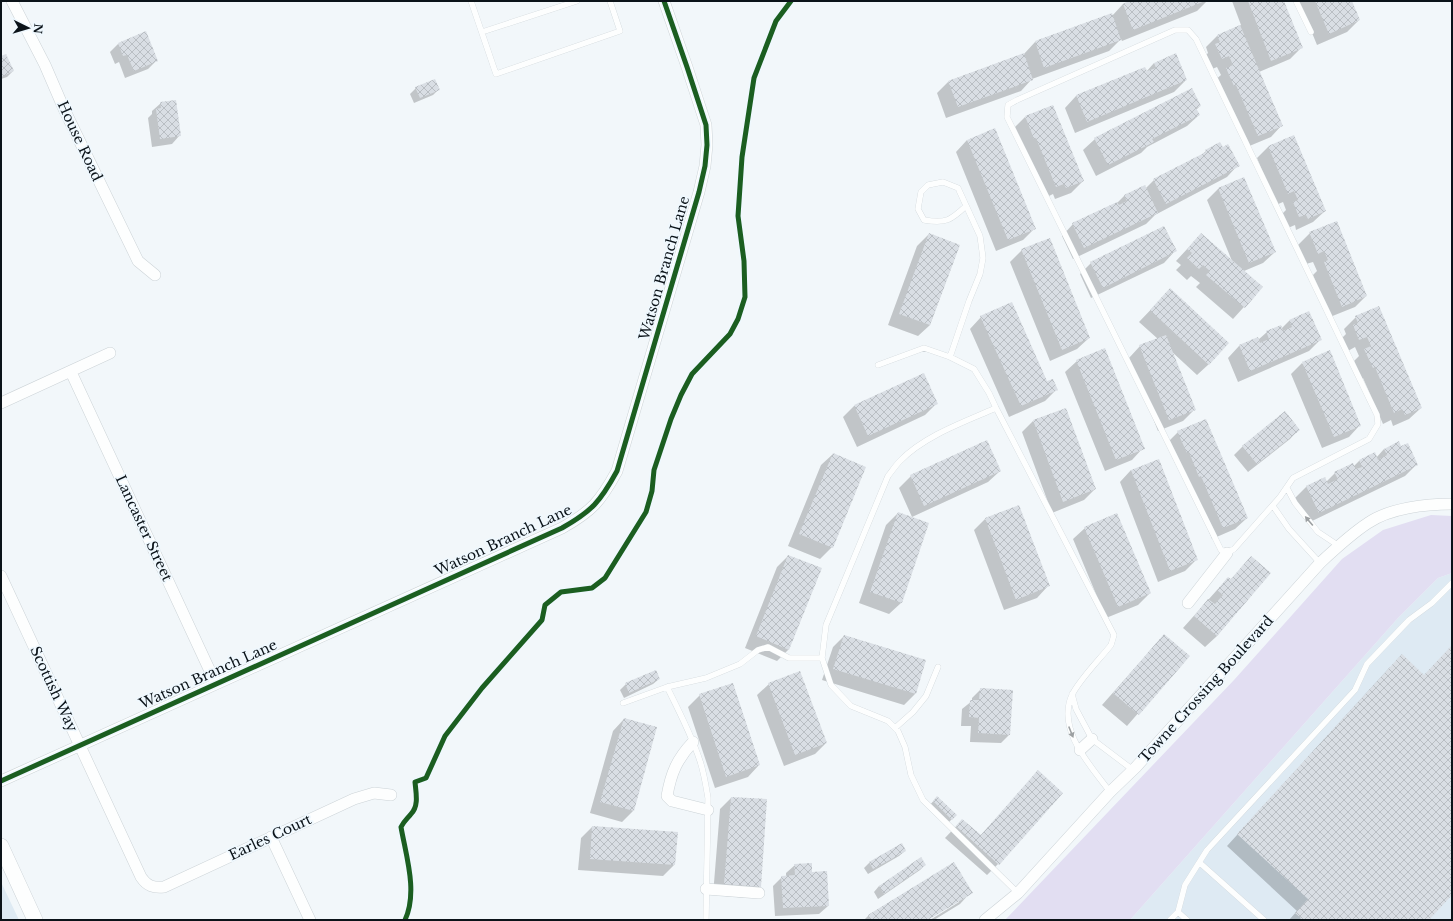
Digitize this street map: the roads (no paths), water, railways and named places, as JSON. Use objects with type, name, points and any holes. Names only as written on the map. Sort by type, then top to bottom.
[{"type":"street","name":"House Road","points":[[12,1],[45,65],[64,109],[138,261],[155,275]]},
{"type":"street","name":"Watson Branch Lane","points":[[1,781],[562,528],[581,517],[595,506],[606,491],[617,471],[699,192],[705,166],[707,145],[706,125],[664,1]]},
{"type":"street","points":[[1,403],[72,372],[110,353]]},
{"type":"street","name":"Lancaster Street","points":[[72,372],[216,684]]},
{"type":"street","name":"Towne Crossing Boulevard","points":[[986,920],[1018,893],[1110,792],[1133,770],[1214,682],[1320,563],[1339,546],[1369,522],[1393,512],[1420,505],[1452,504]]},
{"type":"street","points":[[1188,603],[1227,553]]},
{"type":"street","name":"Scottish Way","points":[[1,576],[141,877],[146,884],[151,887]]},
{"type":"street","points":[[1080,750],[1092,739]]},
{"type":"street","points":[[693,742],[681,755],[670,779],[667,796],[672,801],[708,810]]},
{"type":"street","name":"Earles Court","points":[[151,887],[164,887],[365,795],[374,793],[391,795]]},
{"type":"street","points":[[271,837],[310,920]]},
{"type":"street","points":[[1,846],[35,920]]},
{"type":"street","points":[[706,889],[759,893]]},
{"type":"lane","points":[[471,1],[496,74],[620,31],[610,1]]},
{"type":"lane","points":[[482,32],[577,1]]},
{"type":"lane","points":[[1296,1],[1311,32]]},
{"type":"lane","points":[[1175,30],[1188,30],[1196,39],[1377,415],[1378,424],[1369,439],[1293,478],[1273,506],[1234,549],[1227,553],[1220,550],[1007,117],[1008,105],[1017,100],[1175,30]]},
{"type":"lane","points":[[950,357],[980,274],[983,258],[980,236],[958,188],[943,182],[928,185],[921,192],[918,209],[924,220],[938,223],[953,218],[966,206]]},
{"type":"lane","points":[[878,365],[924,348],[950,357],[974,369],[989,393],[1114,635],[1111,645],[1072,694],[1067,707],[1069,728],[1080,750],[1110,792]]},
{"type":"lane","points":[[996,408],[943,432],[918,446],[900,460],[888,476],[826,625],[822,658],[831,685],[851,706],[888,721],[898,731],[905,747],[911,775],[923,800],[1018,893]]},
{"type":"lane","points":[[1287,488],[1295,503],[1318,532],[1339,546]]},
{"type":"lane","points":[[1273,506],[1289,529],[1320,563]]},
{"type":"lane","points":[[1170,920],[1178,912],[1186,885],[1207,850],[1355,690],[1367,664],[1410,620],[1432,603],[1452,583]]},
{"type":"lane","points":[[623,703],[668,687],[706,678],[740,664],[758,650],[768,647],[789,658],[822,658]]},
{"type":"lane","points":[[895,728],[913,712],[926,696],[938,667]]},
{"type":"lane","points":[[668,687],[700,761],[708,798],[706,920]]},
{"type":"lane","points":[[1072,694],[1076,710],[1092,739],[1133,770]]},
{"type":"lane","points":[[1200,863],[1264,920]]},
{"type":"lane","points":[[1178,912],[1187,920]]}]
